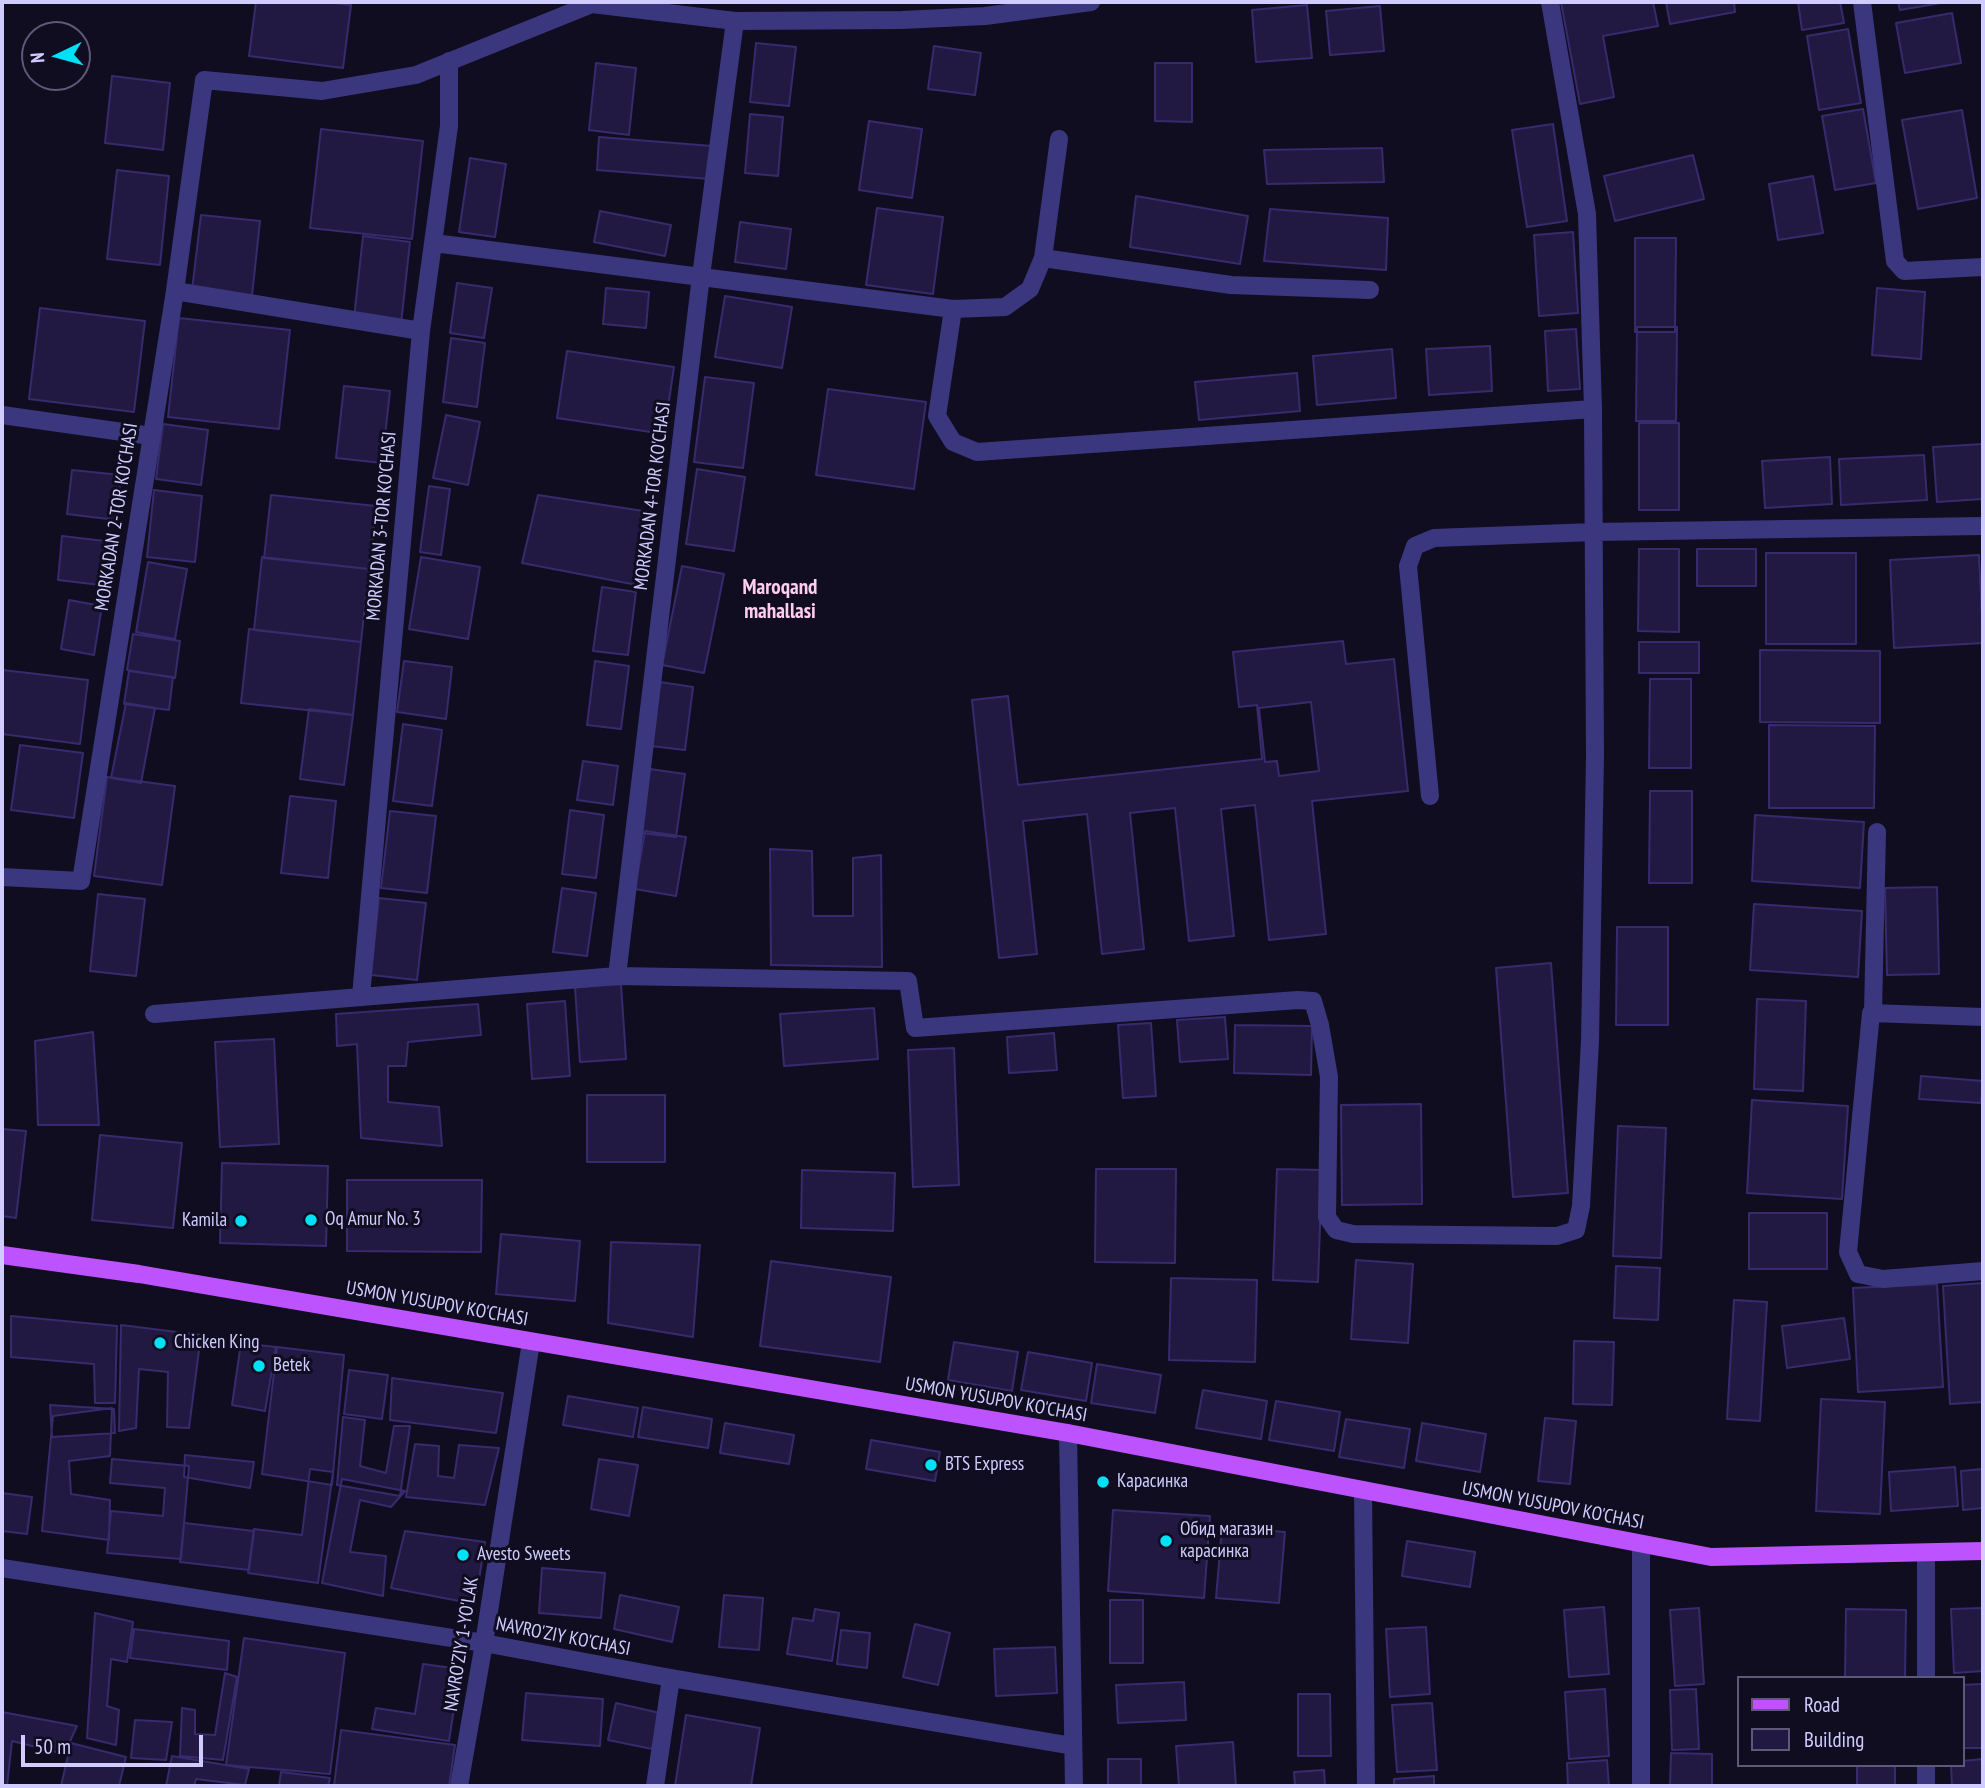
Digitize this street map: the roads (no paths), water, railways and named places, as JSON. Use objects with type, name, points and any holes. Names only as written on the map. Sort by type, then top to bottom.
[{"type":"main road","name":"USMON YUSUPOV KO'CHASI","points":[[2,1255],[139,1274],[1068,1433],[1711,1557],[1983,1551]]},
{"type":"street","points":[[449,61],[592,4],[735,21],[902,20],[985,16],[1091,2]]},
{"type":"street","points":[[153,1014],[617,976],[908,981],[915,1028],[1313,1001],[1329,1077],[1328,1217],[1336,1230],[1353,1234],[1557,1236],[1576,1230],[1581,1206],[1590,1041],[1595,756],[1593,409],[1587,214],[1550,2]]},
{"type":"street","points":[[1862,2],[1895,261],[1904,271],[1983,267]]},
{"type":"street","name":"MORKADAN 4-TOR KO'CHASI","points":[[617,976],[701,276],[735,21]]},
{"type":"street","name":"MORKADAN 2-TOR KO'CHASI","points":[[2,877],[81,881],[175,291],[204,80],[322,91],[416,75],[449,61]]},
{"type":"street","name":"MORKADAN 3-TOR KO'CHASI","points":[[361,996],[421,331],[449,126],[449,61]]},
{"type":"street","points":[[434,243],[953,309],[1004,306],[1030,289],[1043,258],[1059,139]]},
{"type":"street","points":[[1043,258],[1231,285],[1370,290]]},
{"type":"street","points":[[175,291],[421,331]]},
{"type":"street","points":[[953,309],[937,416],[953,442],[977,452],[1593,409]]},
{"type":"street","points":[[2,415],[151,436]]},
{"type":"street","points":[[1430,796],[1408,566],[1415,546],[1434,538],[1594,532],[1983,526]]},
{"type":"street","points":[[1877,832],[1873,1013],[1848,1252],[1858,1274],[1883,1279],[1983,1271]]},
{"type":"street","points":[[1873,1013],[1983,1017]]},
{"type":"street","name":"NAVRO'ZIY 1-YO'LAK","points":[[459,1786],[531,1342]]},
{"type":"street","points":[[1068,1433],[1073,1786]]},
{"type":"street","points":[[1363,1490],[1366,1786]]},
{"type":"street","points":[[1641,1544],[1641,1786]]},
{"type":"street","points":[[1926,1554],[1926,1676]]},
{"type":"street","name":"NAVRO'ZIY KO'CHASI","points":[[2,1569],[484,1643],[671,1678],[1073,1746]]},
{"type":"street","points":[[654,1786],[671,1678]]},
{"type":"street","points":[[1926,1767],[1926,1786]]},
{"type":"place","name":"Oq Amur No. 3","points":[[311,1220]]},
{"type":"place","name":"Kamila","points":[[241,1221]]},
{"type":"place","name":"Chicken King","points":[[160,1343]]},
{"type":"place","name":"Betek","points":[[259,1366]]},
{"type":"place","name":"BTS Express","points":[[931,1465]]},
{"type":"place","name":"Карасинка","points":[[1103,1482]]},
{"type":"place","name":"Обид магазин карасинка","points":[[1166,1541]]},
{"type":"place","name":"Avesto Sweets","points":[[463,1555]]},
{"type":"district","name":"Maroqand mahallasi","points":[[780,600]]}]
